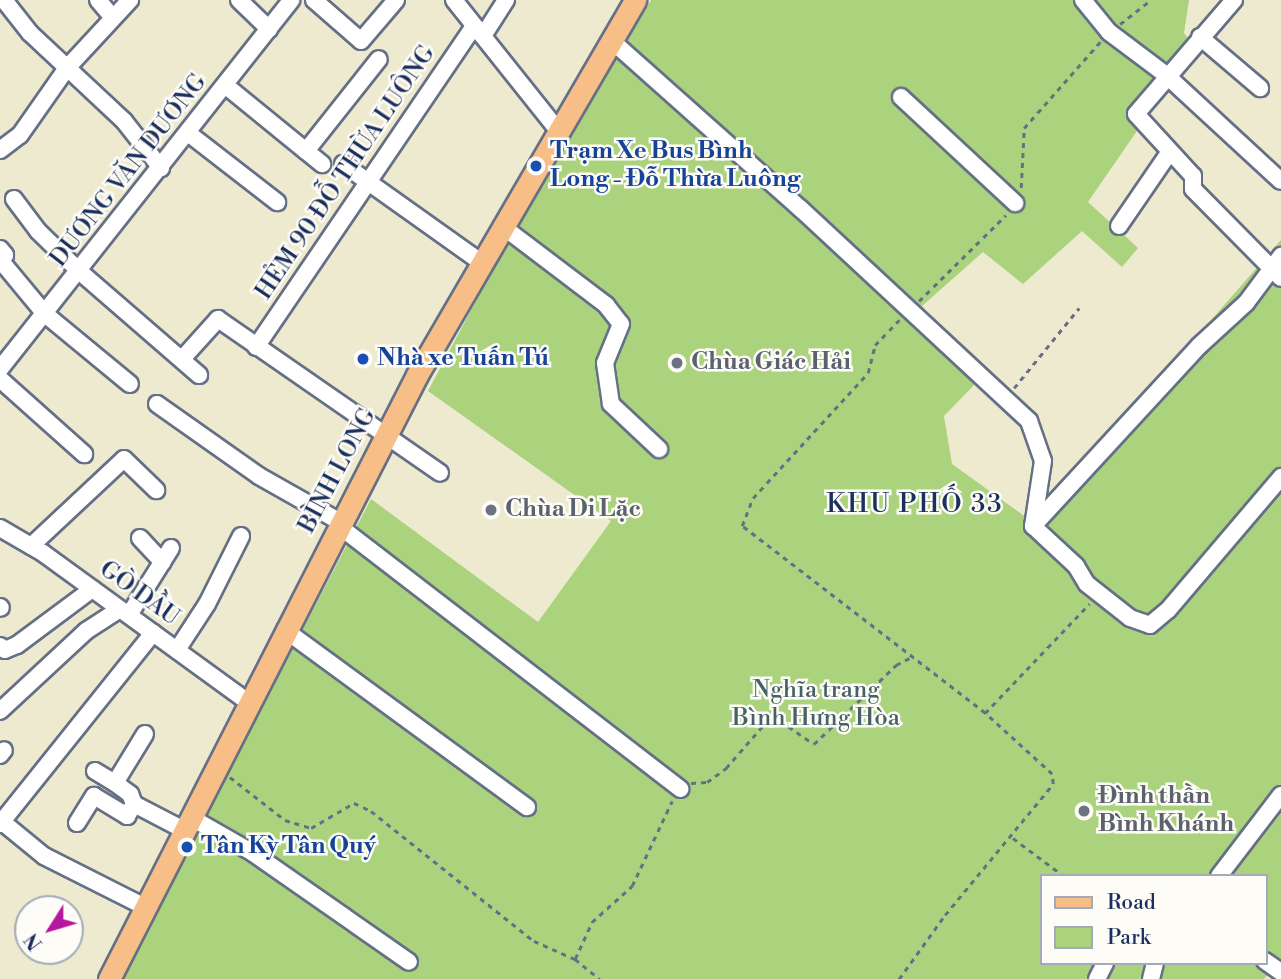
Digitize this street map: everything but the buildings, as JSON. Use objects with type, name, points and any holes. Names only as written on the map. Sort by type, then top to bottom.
[{"type":"main road","name":"BÌNH LONG","points":[[109,979],[285,629],[387,435],[481,262],[635,0]]},
{"type":"street","points":[[4,0],[66,68],[124,121],[161,168]]},
{"type":"street","points":[[98,0],[113,18]]},
{"type":"street","points":[[0,150],[20,135],[66,68],[130,0]]},
{"type":"street","points":[[239,0],[269,29]]},
{"type":"street","name":"DƯƠNG VĂN DƯƠNG","points":[[0,369],[6,349],[45,314],[291,0]]},
{"type":"street","points":[[314,0],[361,41],[396,0]]},
{"type":"street","points":[[454,0],[557,130]]},
{"type":"street","name":"HẺM 90 ĐỖ THỪA LUÔNG","points":[[256,347],[369,182],[479,31],[506,0]]},
{"type":"street","points":[[1083,0],[1109,32],[1166,75],[1281,181]]},
{"type":"street","points":[[1034,526],[1199,346],[1246,303],[1278,268],[1193,189],[1193,176],[1169,153],[1136,114],[1166,75],[1234,0]]},
{"type":"street","points":[[1200,37],[1260,88]]},
{"type":"street","points":[[611,40],[910,310],[1028,421],[1040,444],[1043,461],[1034,526]]},
{"type":"street","points":[[306,151],[380,59]]},
{"type":"street","points":[[225,85],[322,164]]},
{"type":"street","points":[[901,97],[1015,203]]},
{"type":"street","points":[[188,133],[277,202]]},
{"type":"street","points":[[1119,226],[1169,153]]},
{"type":"street","points":[[343,164],[481,262]]},
{"type":"street","points":[[14,199],[38,232],[199,375]]},
{"type":"street","points":[[502,226],[606,305],[621,324],[605,363],[611,404],[659,449]]},
{"type":"street","points":[[0,249],[5,255],[1,261],[45,314],[130,384]]},
{"type":"street","points":[[182,359],[218,319],[440,473]]},
{"type":"street","points":[[0,379],[84,454]]},
{"type":"street","points":[[157,404],[259,476],[340,525],[680,789]]},
{"type":"street","points":[[31,546],[124,460],[156,489]]},
{"type":"street","points":[[1034,526],[1098,594],[1130,618],[1150,625],[1219,554],[1281,477]]},
{"type":"street","name":"GÒ DẦU","points":[[0,528],[31,546],[248,702]]},
{"type":"street","points":[[177,650],[207,604],[242,536]]},
{"type":"street","points":[[140,538],[162,562]]},
{"type":"street","points":[[0,711],[86,631],[124,612],[171,548]]},
{"type":"street","points":[[0,646],[5,650],[17,645],[92,589]]},
{"type":"street","points":[[285,629],[527,807]]},
{"type":"street","points":[[145,907],[44,856],[1,822],[153,633]]},
{"type":"street","points":[[115,782],[145,734]]},
{"type":"street","points":[[96,771],[130,794],[134,804],[187,823],[253,853],[409,962]]},
{"type":"street","points":[[1221,874],[1281,795]]},
{"type":"street","points":[[77,823],[94,796],[127,816],[134,804]]},
{"type":"path","points":[[899,979],[945,915],[1012,838],[1052,784],[1052,774],[985,713],[910,658],[742,526],[753,498],[868,373],[875,345],[971,254],[1015,203],[1025,167],[1024,128],[1109,32],[1151,0]]},
{"type":"path","points":[[1006,399],[1079,308]]},
{"type":"path","points":[[985,713],[1098,594]]},
{"type":"path","points":[[575,959],[592,922],[632,886],[680,789],[691,783],[707,782],[726,768],[772,715],[814,744],[896,665],[910,658]]},
{"type":"path","points":[[215,766],[285,820],[311,828],[354,803],[371,811],[534,942],[575,959],[600,979]]},
{"type":"path","points":[[1012,838],[1061,874]]},
{"type":"green space","name":"Nghĩa trang Bình Hưng Hòa","points":[[651,0],[1189,0],[1184,33],[1192,43],[1139,109],[1141,125],[1088,202],[1138,248],[1122,267],[1082,231],[1023,284],[983,252],[913,314],[977,382],[944,416],[952,464],[1034,523],[1281,240],[1281,959],[1264,979],[120,979],[371,499],[538,622],[611,521],[428,391],[526,207]]},
{"type":"place","name":"Trạm Xe Bus Bình Long - Đỗ Thừa Luông","points":[[536,166]]},
{"type":"place","name":"Nhà xe Tuấn Tú","points":[[363,359]]},
{"type":"place","name":"Chùa Giác Hải","points":[[677,363]]},
{"type":"place","name":"Chùa Di Lặc","points":[[491,510]]},
{"type":"place","name":"Đình thần Bình Khánh","points":[[1084,811]]},
{"type":"place","name":"Tân Kỳ Tân Quý","points":[[187,847]]},
{"type":"district","name":"KHU PHỐ 33","points":[[915,505]]}]
